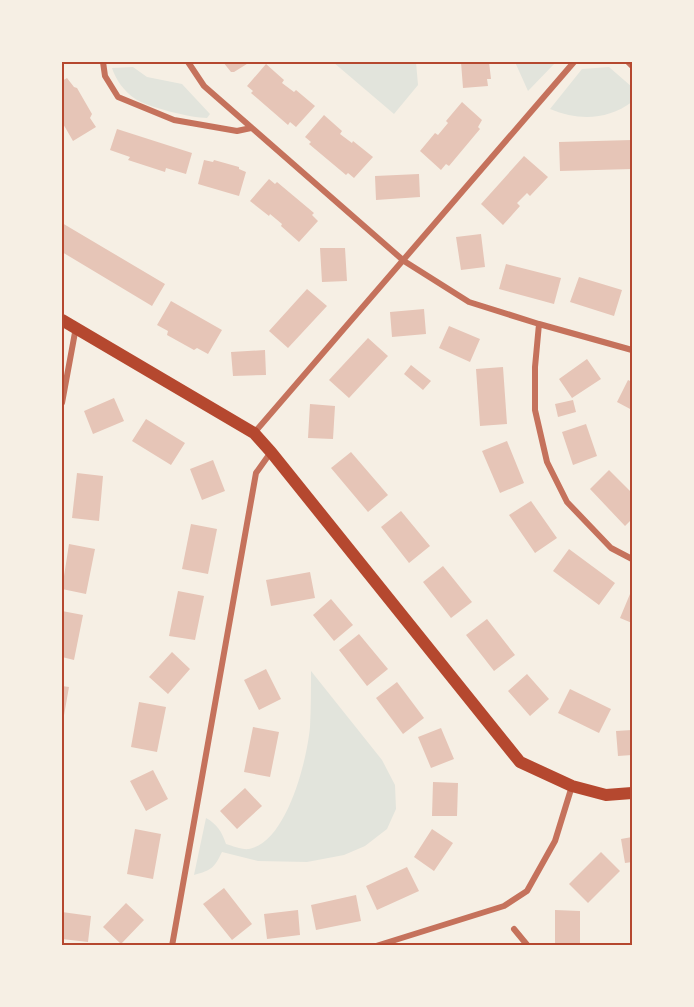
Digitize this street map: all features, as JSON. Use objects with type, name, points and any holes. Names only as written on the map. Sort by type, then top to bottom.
[{"type":"main road","points":[[62,320],[254,433],[520,762],[572,786],[606,795],[633,793]]},
{"type":"street","points":[[103,62],[105,76],[118,97],[174,120],[237,131],[251,128]]},
{"type":"street","points":[[188,62],[204,86],[404,261],[469,302],[633,350]]},
{"type":"street","points":[[254,433],[574,62]]},
{"type":"street","points":[[628,62],[633,66]]},
{"type":"street","points":[[539,324],[535,367],[536,410],[547,462],[567,502],[611,548],[633,559]]},
{"type":"street","points":[[62,403],[76,327]]},
{"type":"street","points":[[172,945],[256,473],[271,452]]},
{"type":"street","points":[[376,945],[504,906],[527,891],[555,841],[572,786]]},
{"type":"street","points":[[514,928],[528,945]]},
{"type":"shaded area","points":[[333,62],[416,62],[418,85],[394,114]]},
{"type":"shaded area","points":[[515,62],[556,62],[528,91]]},
{"type":"shaded area","points":[[133,67],[147,77],[182,84],[210,114],[207,118],[200,118],[180,114],[148,105],[134,98],[121,85],[112,68]]},
{"type":"shaded area","points":[[609,67],[632,87],[632,102],[613,112],[592,117],[572,116],[550,109],[582,69]]},
{"type":"shaded area","points":[[311,671],[382,760],[395,785],[396,809],[387,829],[365,846],[344,855],[307,862],[258,861],[222,852],[212,868],[194,875],[206,818],[219,829],[226,844],[249,849],[262,843],[274,832],[284,816],[293,798],[305,759],[310,720]]},
{"type":"building","points":[[223,62],[250,62],[231,72]]},
{"type":"building","points":[[461,62],[489,62],[491,79],[487,79],[488,86],[463,88]]},
{"type":"building","points":[[266,64],[284,80],[282,83],[294,92],[296,90],[315,106],[296,127],[290,122],[288,125],[251,93],[253,91],[247,86]]},
{"type":"building","points":[[67,78],[77,88],[92,114],[90,118],[96,127],[73,141],[62,122],[62,81]]},
{"type":"building","points":[[462,102],[482,120],[478,127],[480,129],[449,166],[446,164],[441,170],[420,151],[435,133],[438,135]]},
{"type":"building","points":[[324,115],[342,131],[340,134],[373,157],[354,178],[348,173],[346,175],[309,144],[311,142],[305,137]]},
{"type":"building","points":[[117,129],[192,153],[186,174],[166,168],[165,172],[128,160],[130,157],[110,150]]},
{"type":"building","points":[[632,140],[632,169],[560,171],[559,142]]},
{"type":"building","points":[[524,156],[548,177],[530,196],[527,193],[517,203],[520,206],[503,225],[481,204]]},
{"type":"building","points":[[204,160],[213,162],[214,160],[239,167],[246,172],[239,196],[198,184]]},
{"type":"building","points":[[419,174],[420,197],[376,200],[375,176]]},
{"type":"building","points":[[269,179],[275,184],[277,182],[314,213],[312,215],[318,221],[299,242],[281,226],[282,224],[250,201]]},
{"type":"building","points":[[62,223],[165,284],[152,306],[62,252]]},
{"type":"building","points":[[481,234],[485,267],[461,270],[456,237]]},
{"type":"building","points":[[320,248],[345,248],[347,281],[322,282]]},
{"type":"building","points":[[506,264],[561,278],[554,304],[499,289]]},
{"type":"building","points":[[579,277],[622,290],[614,316],[570,302]]},
{"type":"building","points":[[307,289],[327,306],[288,348],[269,331]]},
{"type":"building","points":[[171,301],[222,330],[208,354],[197,348],[194,350],[167,335],[168,331],[157,325]]},
{"type":"building","points":[[424,309],[426,334],[392,337],[390,312]]},
{"type":"building","points":[[449,326],[480,339],[470,362],[439,348]]},
{"type":"building","points":[[368,338],[388,356],[349,398],[329,380]]},
{"type":"building","points":[[265,350],[266,375],[233,376],[231,352]]},
{"type":"building","points":[[587,359],[601,379],[572,398],[559,379]]},
{"type":"building","points":[[411,365],[431,381],[423,390],[404,374]]},
{"type":"building","points":[[503,367],[507,424],[480,426],[476,369]]},
{"type":"building","points":[[628,380],[632,382],[632,410],[617,402]]},
{"type":"building","points":[[114,398],[124,421],[93,434],[84,411]]},
{"type":"building","points":[[573,400],[576,412],[558,417],[555,404]]},
{"type":"building","points":[[310,404],[335,406],[333,439],[308,438]]},
{"type":"building","points":[[146,419],[185,443],[171,465],[132,441]]},
{"type":"building","points":[[586,424],[597,456],[573,465],[562,432]]},
{"type":"building","points":[[507,441],[524,483],[500,493],[482,451]]},
{"type":"building","points":[[351,452],[388,495],[368,512],[331,468]]},
{"type":"building","points":[[213,460],[225,491],[202,500],[190,469]]},
{"type":"building","points":[[609,470],[632,493],[632,519],[625,526],[590,489]]},
{"type":"building","points":[[77,473],[103,476],[99,521],[72,518]]},
{"type":"building","points":[[531,501],[557,538],[535,553],[509,515]]},
{"type":"building","points":[[401,511],[430,546],[409,563],[381,527]]},
{"type":"building","points":[[191,524],[217,529],[208,574],[182,569]]},
{"type":"building","points":[[69,544],[95,549],[86,594],[62,589]]},
{"type":"building","points":[[569,549],[615,583],[599,605],[553,571]]},
{"type":"building","points":[[443,566],[472,602],[451,618],[423,582]]},
{"type":"building","points":[[310,572],[315,598],[271,606],[266,580]]},
{"type":"building","points":[[178,591],[204,596],[195,640],[169,636]]},
{"type":"building","points":[[630,594],[632,595],[632,623],[620,618]]},
{"type":"building","points":[[331,599],[353,625],[334,641],[313,615]]},
{"type":"building","points":[[62,611],[83,615],[74,660],[62,657]]},
{"type":"building","points":[[487,619],[515,655],[494,671],[466,635]]},
{"type":"building","points":[[359,634],[388,669],[367,686],[339,650]]},
{"type":"building","points":[[172,652],[190,669],[168,694],[149,677]]},
{"type":"building","points":[[266,669],[281,699],[259,710],[244,680]]},
{"type":"building","points":[[527,674],[549,699],[530,716],[508,691]]},
{"type":"building","points":[[397,682],[424,718],[403,734],[376,698]]},
{"type":"building","points":[[62,686],[69,687],[63,721],[62,721]]},
{"type":"building","points":[[570,689],[611,709],[599,733],[558,713]]},
{"type":"building","points":[[139,702],[166,707],[157,752],[131,747]]},
{"type":"building","points":[[253,727],[279,732],[270,777],[244,772]]},
{"type":"building","points":[[441,728],[454,759],[431,768],[418,737]]},
{"type":"building","points":[[632,730],[632,755],[618,756],[616,731]]},
{"type":"building","points":[[153,770],[168,799],[146,811],[130,781]]},
{"type":"building","points":[[433,782],[458,783],[457,816],[432,816]]},
{"type":"building","points":[[245,788],[262,806],[237,829],[220,811]]},
{"type":"building","points":[[135,829],[161,834],[153,879],[127,874]]},
{"type":"building","points":[[432,829],[453,843],[434,871],[414,857]]},
{"type":"building","points":[[632,837],[632,862],[625,863],[621,839]]},
{"type":"building","points":[[601,852],[620,871],[588,903],[569,884]]},
{"type":"building","points":[[407,867],[419,891],[377,910],[366,886]]},
{"type":"building","points":[[224,888],[252,924],[232,940],[203,904]]},
{"type":"building","points":[[356,895],[361,921],[316,930],[311,905]]},
{"type":"building","points":[[126,903],[144,920],[121,944],[103,927]]},
{"type":"building","points":[[298,910],[300,935],[267,939],[264,914]]},
{"type":"building","points":[[555,910],[580,911],[580,944],[555,944]]},
{"type":"building","points":[[62,912],[91,916],[88,942],[62,939]]}]
